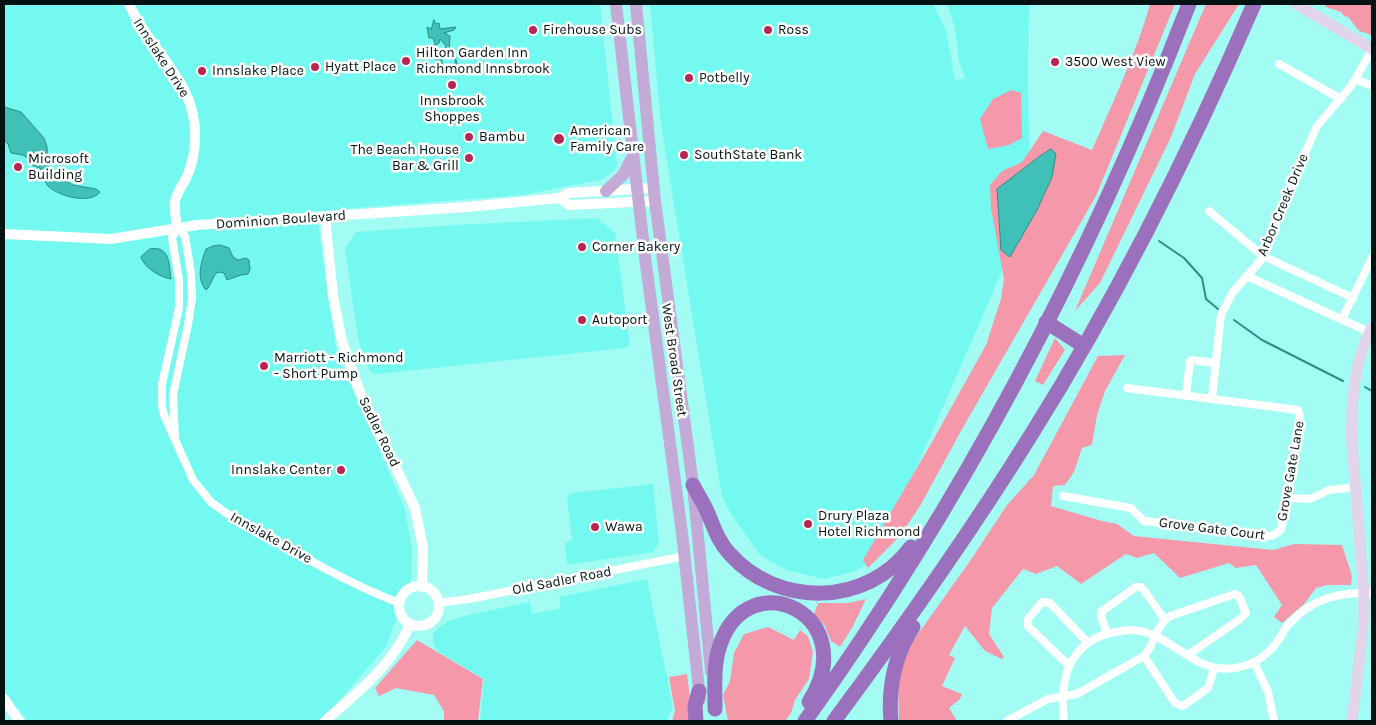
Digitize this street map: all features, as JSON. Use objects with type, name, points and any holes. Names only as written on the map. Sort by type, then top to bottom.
[{"type":"highway","points":[[805,721],[878,614],[967,468],[1046,322],[1112,187],[1154,92],[1189,4]]},
{"type":"highway","points":[[834,721],[959,547],[1027,441],[1084,346],[1169,187],[1254,4]]},
{"type":"highway","points":[[1046,322],[1084,346]]},
{"type":"highway","points":[[693,485],[718,537],[742,567],[759,578],[779,587],[803,593],[819,594],[834,593],[854,588],[875,579],[895,565],[907,552],[931,515],[967,468]]},
{"type":"highway","points":[[892,721],[893,681],[901,649],[912,628],[944,582],[959,547]]},
{"type":"highway","points":[[716,715],[716,658],[727,629],[741,613],[753,606],[767,603],[782,604],[795,608],[809,618],[818,631],[823,648],[823,662],[818,685],[796,721]]},
{"type":"highway","points":[[696,721],[695,706],[699,691]]},
{"type":"main road","name":"West Broad Street","points":[[616,4],[638,195],[684,556],[702,721]]},
{"type":"main road","name":"West Broad Street","points":[[636,4],[653,188],[693,485],[716,715]]},
{"type":"main road","points":[[1296,4],[1372,49]]},
{"type":"main road","points":[[606,191],[623,175],[634,156]]},
{"type":"main road","points":[[1352,721],[1368,593],[1352,444],[1353,403],[1359,362],[1371,330]]},
{"type":"street","name":"Innslake Drive","points":[[129,4],[148,39],[184,87],[193,112],[195,127],[194,148],[186,177],[175,202],[177,228],[185,236],[191,273],[192,299],[173,395],[175,439]]},
{"type":"street","name":"Arbor Creek Drive","points":[[1212,398],[1221,315],[1233,292],[1248,276],[1262,256],[1317,126],[1356,79],[1372,49]]},
{"type":"street","points":[[1279,64],[1341,99]]},
{"type":"street","points":[[1356,79],[1372,86]]},
{"type":"street","name":"Dominion Boulevard","points":[[559,198],[569,205],[638,195],[653,188]]},
{"type":"street","name":"Dominion Boulevard","points":[[4,234],[100,239],[123,238],[177,228],[468,208],[559,198],[568,193],[606,191],[638,195],[655,201]]},
{"type":"street","points":[[1209,211],[1262,256],[1352,298]]},
{"type":"street","name":"Sadler Road","points":[[325,217],[333,296],[342,341],[359,390],[415,508],[423,547],[422,587]]},
{"type":"street","name":"Innslake Drive","points":[[177,228],[172,238],[179,280],[179,308],[162,384],[162,395],[164,415],[193,480],[215,506],[338,576],[370,592],[399,603]]},
{"type":"street","points":[[1342,320],[1372,258]]},
{"type":"street","points":[[1248,276],[1342,320],[1371,330]]},
{"type":"street","points":[[1186,395],[1190,361],[1215,363]]},
{"type":"street","points":[[1127,388],[1212,398]]},
{"type":"street","name":"Grove Gate Lane","points":[[1212,398],[1288,408],[1300,412],[1288,498],[1281,529],[1277,533]]},
{"type":"street","points":[[1288,498],[1310,499],[1329,490],[1356,487]]},
{"type":"street","name":"Grove Gate Court","points":[[1063,496],[1131,508],[1144,521],[1271,536],[1277,533]]},
{"type":"street","name":"Old Sadler Road","points":[[438,603],[469,599],[684,556]]},
{"type":"street","points":[[414,587],[422,587],[433,592],[438,603],[437,615],[432,621],[421,626],[410,624],[404,620],[400,614],[399,603],[407,590],[414,587]]},
{"type":"street","points":[[1106,634],[1101,612],[1136,587],[1141,587],[1144,590],[1165,620]]},
{"type":"street","points":[[1064,721],[1063,696],[1066,675],[1070,664],[1076,654],[1088,643],[1106,634],[1132,630],[1154,637],[1206,666],[1237,668],[1264,657],[1277,642],[1289,623],[1312,605],[1340,594],[1368,593]]},
{"type":"street","points":[[1007,721],[1048,699],[1077,694],[1144,656],[1151,647],[1154,637],[1165,620],[1176,614],[1235,594],[1239,596],[1246,613],[1240,620],[1188,655]]},
{"type":"street","points":[[1070,664],[1065,662],[1028,626],[1028,619],[1042,602],[1050,603],[1088,643]]},
{"type":"street","points":[[325,721],[378,673],[398,648],[410,624]]},
{"type":"street","points":[[1144,656],[1175,702],[1183,706],[1208,688],[1214,668]]},
{"type":"street","points":[[1254,662],[1268,692],[1274,721]]},
{"type":"street","points":[[4,699],[19,721]]},
{"type":"shaded area","points":[[4,4],[600,4],[617,164],[612,173],[600,180],[522,195],[316,211],[337,353],[404,507],[412,548],[411,585],[386,647],[321,721],[28,721],[4,691]]},
{"type":"shaded area","points":[[650,4],[933,4],[946,30],[955,80],[965,78],[959,61],[955,28],[947,4],[1029,4],[1030,207],[878,556],[856,571],[824,579],[786,570],[760,555],[731,514],[722,497],[661,125]]},
{"type":"shaded area","points":[[1150,4],[1175,4],[1096,196],[920,506],[899,537],[868,568],[863,560],[986,345],[1001,299],[1004,279],[991,209],[990,185],[1002,171],[1022,162],[1043,131],[1092,150],[1131,60]]},
{"type":"shaded area","points":[[1206,4],[1239,4],[1195,74],[1171,137],[1100,283],[1075,311]]},
{"type":"shaded area","points":[[1324,4],[1372,4],[1372,35],[1359,31],[1348,17],[1344,16],[1341,12],[1326,7]]},
{"type":"shaded area","points":[[434,20],[436,24],[439,23],[440,29],[456,27],[454,30],[444,33],[450,36],[449,52],[455,56],[456,66],[451,66],[455,64],[455,58],[444,54],[446,46],[440,39],[439,43],[433,48],[433,51],[435,55],[442,58],[442,63],[447,68],[445,69],[441,66],[431,52],[431,48],[435,44],[433,38],[429,38],[427,27],[431,29]]},
{"type":"shaded area","points":[[1011,90],[1021,93],[1022,138],[1009,145],[988,149],[980,119],[993,99]]},
{"type":"shaded area","points":[[4,107],[21,112],[44,138],[50,173],[73,185],[96,189],[100,192],[89,198],[74,198],[59,193],[48,186],[40,168],[32,165],[24,156],[11,153],[8,144],[4,140]]},
{"type":"shaded area","points":[[1051,149],[1056,154],[1052,177],[1037,210],[1010,257],[1001,250],[997,189]]},
{"type":"shaded area","points":[[597,218],[615,233],[630,345],[625,348],[376,374],[370,372],[358,339],[345,249],[356,232]]},
{"type":"shaded area","points":[[220,245],[229,248],[233,257],[238,260],[246,258],[249,260],[250,269],[248,274],[227,280],[224,273],[218,272],[206,290],[200,276],[202,259],[206,249]]},
{"type":"shaded area","points":[[150,249],[161,250],[165,253],[169,262],[171,279],[162,276],[145,265],[141,257]]},
{"type":"shaded area","points":[[1055,338],[1065,350],[1043,385],[1035,381]]},
{"type":"shaded area","points":[[1125,355],[1105,391],[1097,415],[1092,445],[1082,448],[1074,472],[1065,485],[1053,486],[1051,506],[1117,524],[1134,536],[1273,550],[1294,544],[1342,545],[1352,576],[1351,585],[1327,585],[1316,588],[1305,603],[1282,623],[1274,617],[1282,605],[1256,565],[1236,568],[1229,563],[1180,578],[1154,553],[1137,558],[1126,554],[1081,584],[1057,566],[1036,574],[1023,569],[992,608],[989,634],[1004,657],[1002,659],[985,651],[965,626],[949,655],[955,658],[942,686],[962,694],[960,699],[949,708],[957,721],[899,721],[898,684],[904,661],[913,641],[1007,505],[1034,475],[1098,356]]},
{"type":"shaded area","name":"Wawa","points":[[653,484],[659,543],[653,552],[567,565],[565,543],[572,540],[567,497],[572,493]]},
{"type":"shaded area","points":[[647,579],[673,708],[666,721],[480,721],[484,679],[439,652],[433,644],[433,633],[448,621],[464,616],[530,602],[532,614],[561,608],[559,597]]},
{"type":"shaded area","points":[[866,599],[852,628],[840,647],[831,641],[825,626],[814,614],[818,603],[848,603]]},
{"type":"shaded area","points":[[768,627],[794,640],[800,630],[808,636],[813,652],[809,679],[795,700],[791,713],[785,721],[728,721],[723,695],[730,681],[734,653],[744,634]]},
{"type":"shaded area","points":[[417,640],[483,679],[478,721],[444,721],[444,711],[434,695],[396,688],[379,696],[375,688]]},
{"type":"shaded area","points":[[687,674],[692,715],[691,721],[672,721],[675,711],[669,677]]},
{"type":"waterway","points":[[1159,241],[1184,258],[1202,278],[1206,299],[1218,309]]},
{"type":"waterway","points":[[1234,320],[1262,340],[1343,381]]},
{"type":"waterway","points":[[1365,387],[1372,391]]},
{"type":"place","name":"Firehouse Subs","points":[[533,30]]},
{"type":"place","name":"Ross","points":[[768,30]]},
{"type":"place","name":"Hilton Garden Inn Richmond Innsbrook","points":[[406,61]]},
{"type":"place","name":"3500 West View","points":[[1055,62]]},
{"type":"place","name":"Hyatt Place","points":[[315,67]]},
{"type":"place","name":"Innslake Place","points":[[202,71]]},
{"type":"place","name":"Potbelly","points":[[689,78]]},
{"type":"place","name":"Innsbrook Shoppes","points":[[452,85]]},
{"type":"place","name":"Bambu","points":[[469,137]]},
{"type":"place","name":"American Family Care","points":[[559,139]]},
{"type":"place","name":"SouthState Bank","points":[[684,155]]},
{"type":"place","name":"The Beach House Bar & Grill","points":[[469,158]]},
{"type":"place","name":"Microsoft Building","points":[[18,167]]},
{"type":"place","name":"Corner Bakery","points":[[582,247]]},
{"type":"place","name":"Autoport","points":[[582,320]]},
{"type":"place","name":"Marriott - Richmond - Short Pump","points":[[264,366]]},
{"type":"place","name":"Innslake Center","points":[[341,470]]},
{"type":"place","name":"Drury Plaza Hotel Richmond","points":[[808,524]]},
{"type":"place","name":"Wawa","points":[[595,527]]}]
